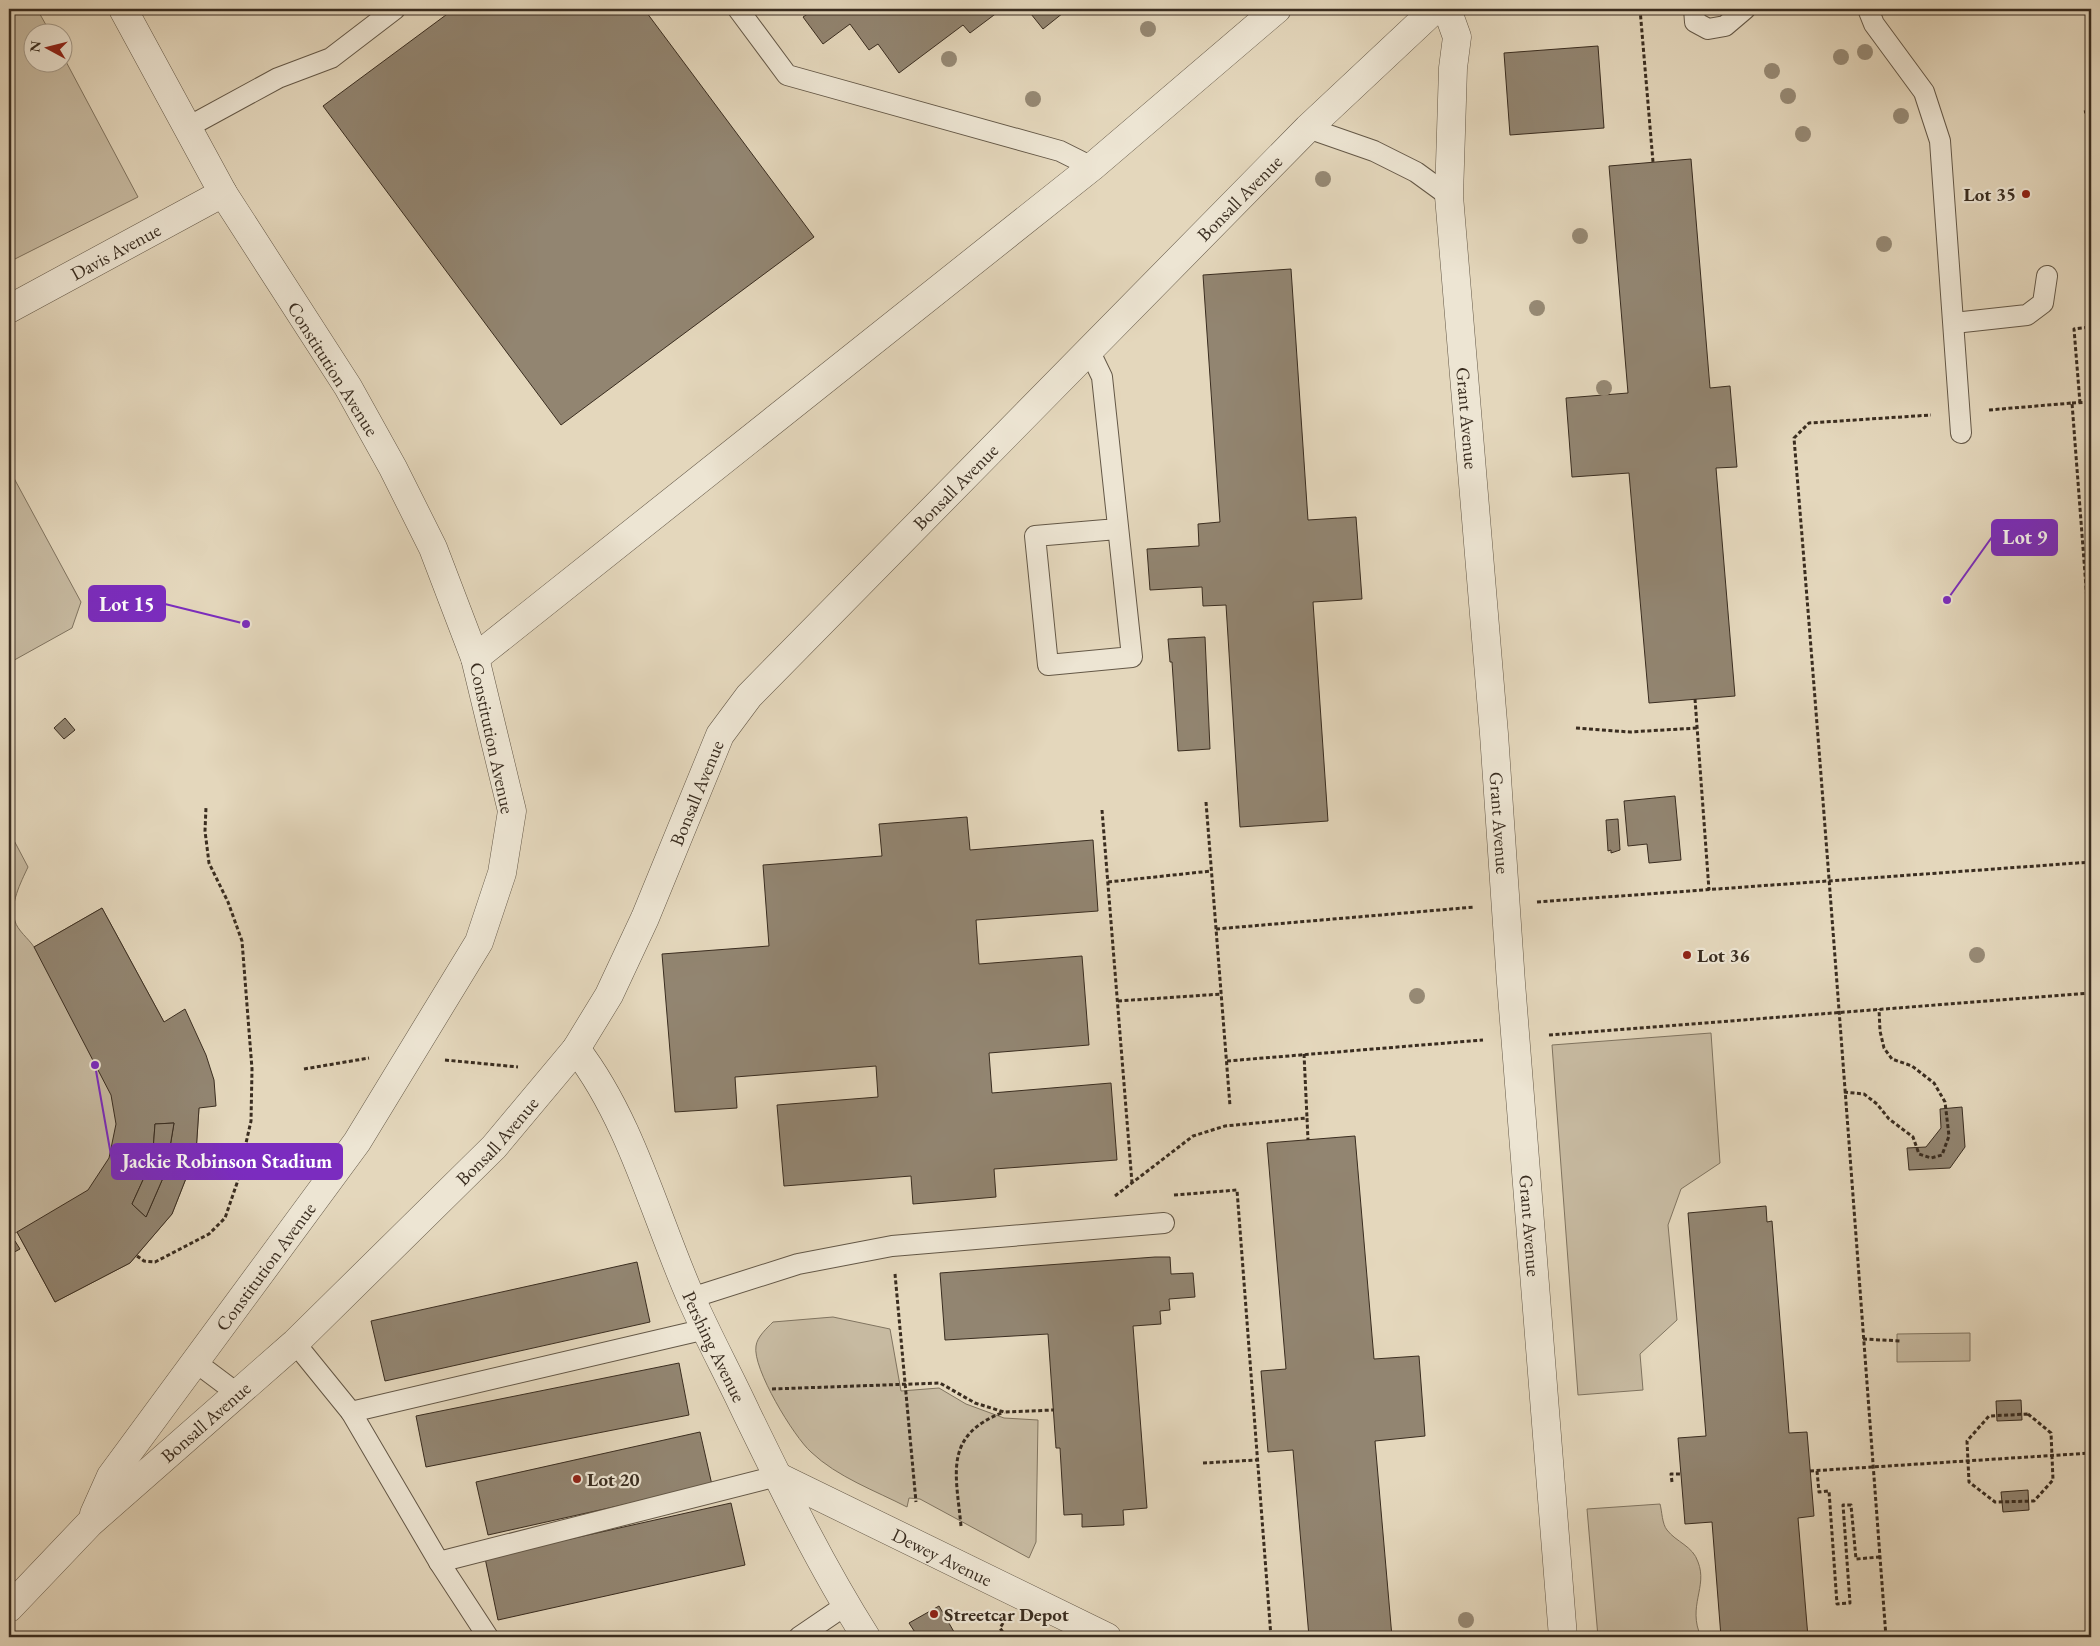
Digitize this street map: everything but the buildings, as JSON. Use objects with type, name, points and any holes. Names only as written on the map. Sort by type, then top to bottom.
[{"type":"street","name":"Constitution Avenue","points":[[90,1523],[111,1476],[357,1142],[479,942],[502,873],[512,811],[475,658],[434,548],[393,468],[348,387],[223,193],[123,9]]},
{"type":"street","points":[[475,658],[1092,167],[1277,9]]},
{"type":"street","name":"Bonsall Avenue","points":[[9,1608],[90,1523],[295,1344],[494,1147],[576,1049],[609,995],[645,918],[720,735],[749,696],[1308,128],[1435,9]]},
{"type":"street","name":"Grant Avenue","points":[[1447,9],[1457,36],[1453,68],[1449,196],[1494,734],[1511,983],[1563,1637]]},
{"type":"street","name":"Davis Avenue","points":[[9,309],[223,193]]},
{"type":"street","name":"Pershing Avenue","points":[[576,1049],[595,1073],[617,1115],[691,1298],[777,1476],[846,1605],[866,1637]]},
{"type":"street","name":"Dewey Avenue","points":[[777,1476],[1107,1637]]},
{"type":"lane","points":[[188,127],[278,78],[331,58],[395,9]]},
{"type":"lane","points":[[738,9],[787,75],[1060,151],[1092,167]]},
{"type":"lane","points":[[1694,9],[1695,22],[1708,29],[1725,26],[1745,9]]},
{"type":"lane","points":[[1868,9],[1874,24],[1924,92],[1940,141],[1954,323],[1960,433]]},
{"type":"lane","points":[[1308,128],[1374,152],[1416,172],[1449,196]]},
{"type":"lane","points":[[1954,323],[2027,315],[2043,303],[2047,276]]},
{"type":"lane","points":[[1089,350],[1102,377],[1132,656],[1048,665],[1035,536],[1117,529]]},
{"type":"lane","points":[[691,1298],[798,1264],[892,1246],[1164,1223]]},
{"type":"lane","points":[[351,1412],[706,1329]]},
{"type":"lane","points":[[295,1344],[351,1412],[439,1562],[488,1637]]},
{"type":"lane","points":[[194,1361],[238,1394]]},
{"type":"lane","points":[[439,1562],[777,1476]]},
{"type":"lane","points":[[799,1637],[846,1605]]},
{"type":"path","points":[[1640,9],[1653,162]]},
{"type":"path","points":[[2084,112],[2091,111]]},
{"type":"path","points":[[2080,403],[2074,329],[2091,327]]},
{"type":"path","points":[[1886,1637],[1838,1013],[1831,881],[1794,438],[1809,423],[2091,402]]},
{"type":"path","points":[[2072,403],[2091,654]]},
{"type":"path","points":[[1695,699],[1709,890]]},
{"type":"path","points":[[1576,728],[1630,732],[1697,728]]},
{"type":"path","points":[[1206,802],[1230,1106]]},
{"type":"path","points":[[137,1256],[144,1261],[155,1262],[209,1234],[225,1218],[237,1183],[251,1121],[252,1069],[242,941],[228,902],[209,863],[204,831],[206,807]]},
{"type":"path","points":[[1102,810],[1132,1183]]},
{"type":"path","points":[[1533,902],[2091,862]]},
{"type":"path","points":[[1108,882],[1211,871]]},
{"type":"path","points":[[1216,929],[1482,907]]},
{"type":"path","points":[[1546,1035],[2091,993]]},
{"type":"path","points":[[1118,1001],[1222,994]]},
{"type":"path","points":[[1844,1092],[1864,1094],[1877,1104],[1889,1119],[1913,1137],[1919,1154],[1931,1158],[1942,1155],[1949,1136],[1945,1102],[1934,1083],[1912,1066],[1892,1059],[1884,1048],[1880,1030],[1879,1009]]},
{"type":"path","points":[[1227,1061],[1490,1039]]},
{"type":"path","points":[[1304,1054],[1308,1140]]},
{"type":"path","points":[[304,1069],[376,1057]]},
{"type":"path","points":[[443,1059],[522,1068]]},
{"type":"path","points":[[1110,1200],[1192,1136],[1225,1126],[1307,1118]]},
{"type":"path","points":[[1237,1190],[1271,1637]]},
{"type":"path","points":[[892,1246],[916,1502]]},
{"type":"path","points":[[1863,1340],[1901,1341]]},
{"type":"path","points":[[736,1390],[940,1383],[975,1403],[1004,1412]]},
{"type":"path","points":[[961,1526],[955,1468],[967,1433],[983,1420],[1004,1412],[1054,1410]]},
{"type":"path","points":[[2028,1414],[2051,1433],[2053,1480],[2034,1501],[1995,1502],[1969,1482],[1968,1461],[1967,1441],[1989,1416],[2028,1414]]},
{"type":"path","points":[[1810,1471],[2091,1454]]},
{"type":"path","points":[[1203,1462],[1258,1460]]},
{"type":"path","points":[[1817,1471],[1819,1492],[1829,1491],[1837,1604],[1850,1603],[1843,1505],[1851,1505],[1856,1559],[1880,1557]]},
{"type":"path","points":[[1672,1482],[1671,1474],[1681,1474]]},
{"type":"path","points":[[1003,1621],[1000,1628],[1006,1637]]},
{"type":"shaded area","points":[[9,9],[37,9],[44,22],[22,22],[22,72],[72,72],[138,197],[9,262]]},
{"type":"shaded area","points":[[9,469],[81,602],[72,628],[9,663]]},
{"type":"shaded area","points":[[9,831],[28,867],[19,886],[15,901],[14,915],[18,928],[34,947],[102,908],[164,1022],[199,1108],[196,1153],[172,1214],[130,1263],[55,1302],[17,1232],[9,1236]]},
{"type":"shaded area","points":[[1711,1033],[1720,1163],[1681,1189],[1668,1225],[1677,1320],[1640,1354],[1643,1390],[1578,1395],[1552,1045]]},
{"type":"shaded area","points":[[833,1317],[890,1329],[901,1391],[939,1388],[966,1404],[1004,1418],[1038,1420],[1036,1542],[1029,1558],[920,1499],[909,1498],[907,1507],[857,1483],[821,1461],[804,1444],[785,1418],[767,1385],[757,1356],[756,1346],[758,1339],[773,1322]]},
{"type":"shaded area","points":[[1970,1333],[1970,1361],[1897,1362],[1897,1334]]},
{"type":"shaded area","points":[[1660,1504],[1665,1527],[1692,1552],[1698,1562],[1701,1580],[1696,1616],[1701,1637],[1598,1637],[1587,1509]]},
{"type":"place","name":"Lot 35","points":[[2026,194]]},
{"type":"place","name":"Lot 9","points":[[1947,600]]},
{"type":"place","name":"Lot 15","points":[[246,624]]},
{"type":"place","name":"Lot 36","points":[[1687,955]]},
{"type":"place","name":"Jackie Robinson Stadium","points":[[95,1065]]},
{"type":"place","name":"Lot 20","points":[[577,1479]]},
{"type":"place","name":"Streetcar Depot","points":[[934,1614]]}]
